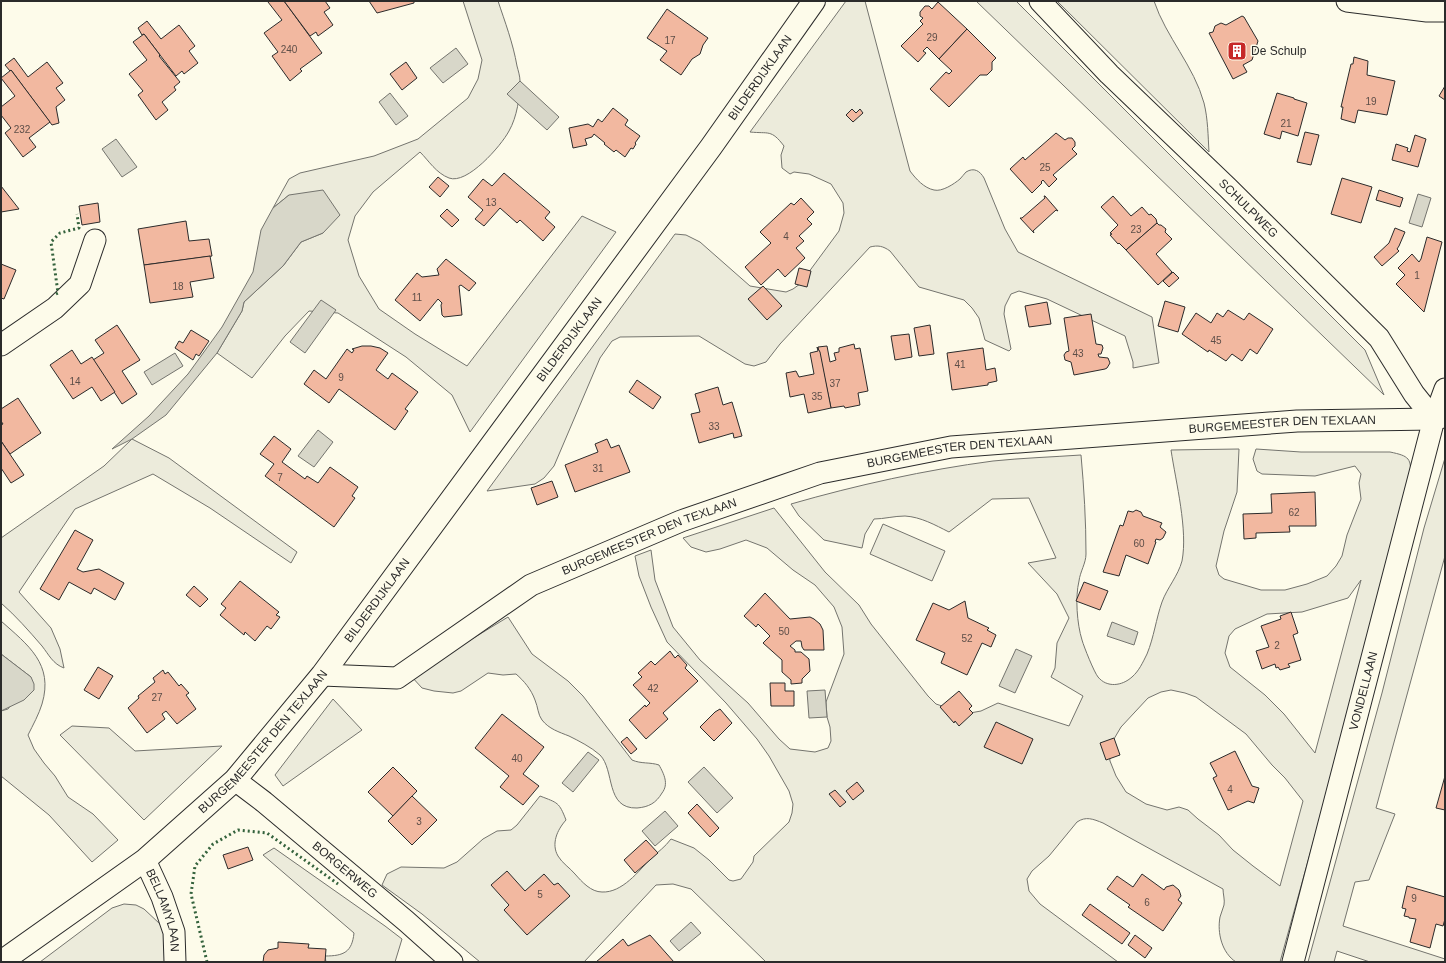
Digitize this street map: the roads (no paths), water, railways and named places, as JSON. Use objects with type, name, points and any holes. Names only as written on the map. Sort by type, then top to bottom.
[{"type":"street","name":"BILDERDIJKLAAN","points":[[322,676],[711,147],[814,1]]},
{"type":"street","name":"SCHULPWEG","points":[[1040,1],[1109,74],[1228,188],[1379,338],[1414,394],[1440,418]]},
{"type":"street","points":[[1347,1],[1427,11],[1445,11]]},
{"type":"street","points":[[1,345],[55,308],[80,284],[95,240]]},
{"type":"street","name":"VONDELLAAN","points":[[1293,962],[1440,418],[1445,390]]},
{"type":"street","name":"BURGEMEESTER DEN TEXLAAN","points":[[1,962],[145,860],[235,780],[322,676],[397,678],[531,584],[681,521],[820,473],[951,447],[1297,421],[1440,418]]},
{"type":"street","name":"BORGERWEG","points":[[235,780],[264,802],[406,921],[452,962]]},
{"type":"street","name":"BELLAMYLAAN","points":[[145,860],[162,897],[174,932],[175,962]]},
{"type":"place","name":"De Schulp","points":[[1237,51]]}]
